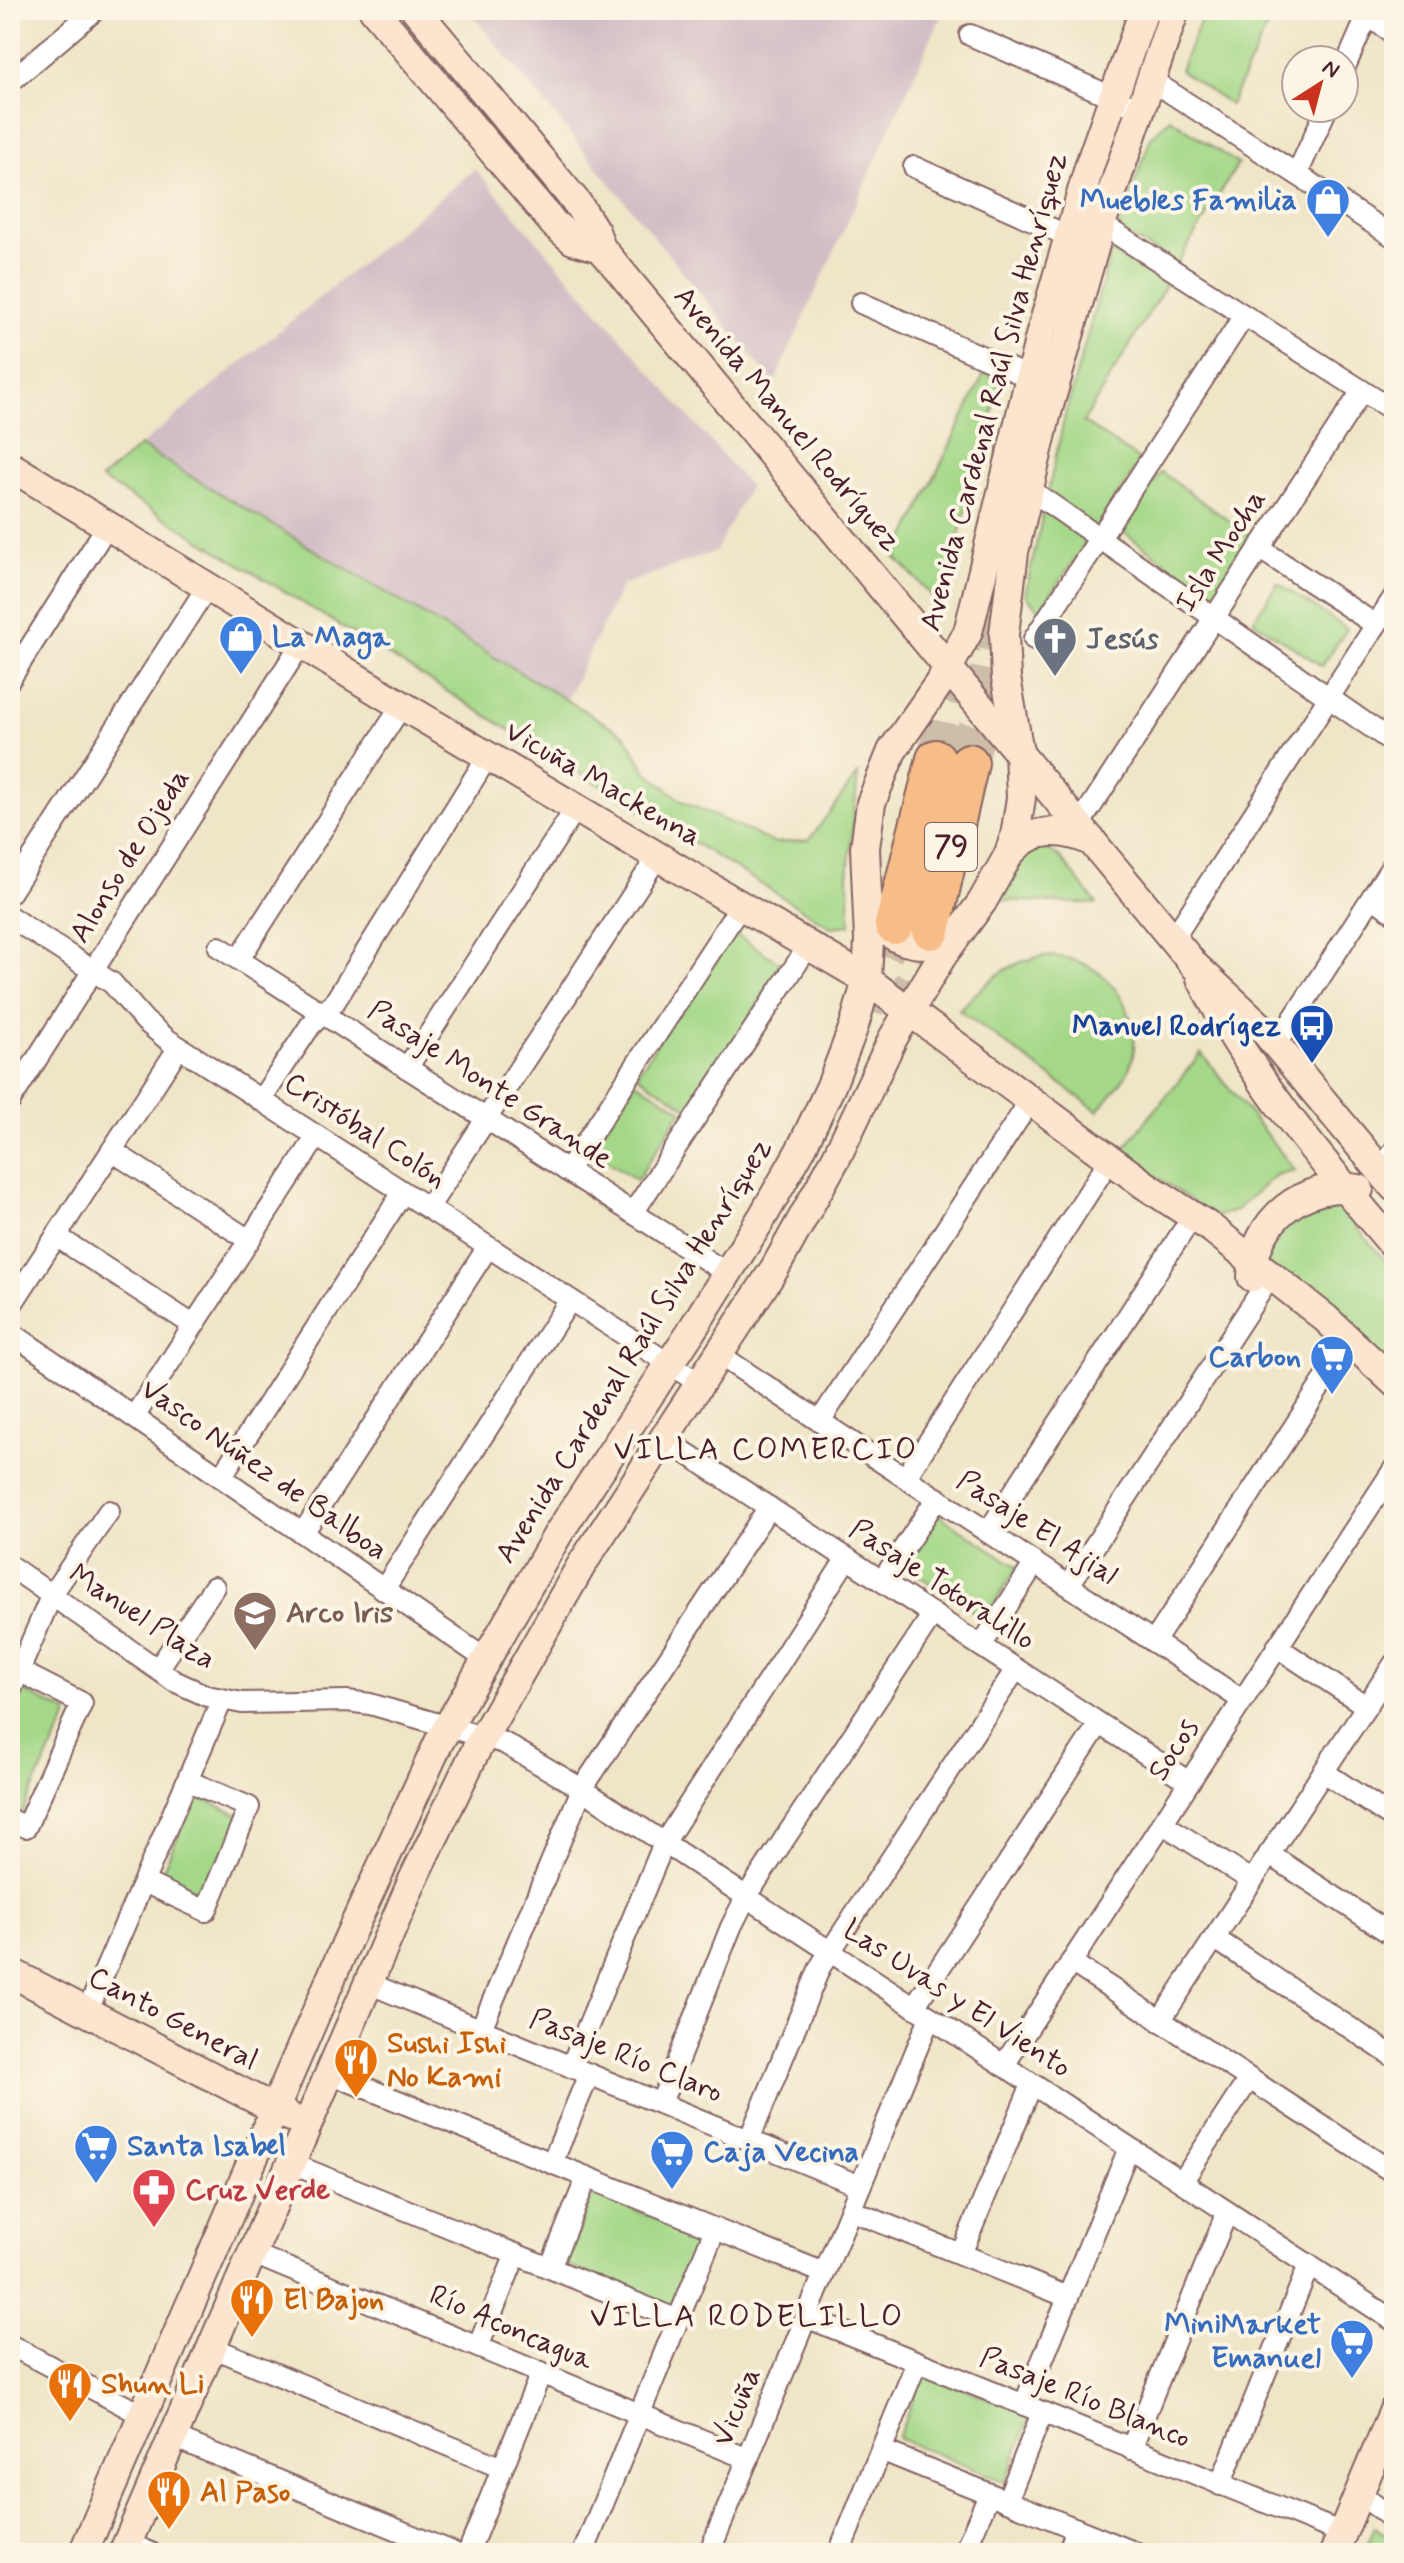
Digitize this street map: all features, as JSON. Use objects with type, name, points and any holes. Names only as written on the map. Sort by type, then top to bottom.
[{"type":"highway","name":"79","points":[[881,918],[952,761],[944,932]]},
{"type":"main road","name":"Avenida Manuel Rodríguez","points":[[374,10],[554,224],[573,240],[601,248]]},
{"type":"main road","name":"Avenida Manuel Rodríguez","points":[[416,10],[577,203],[595,231],[601,248],[1195,966],[1237,1002],[1390,1170]]},
{"type":"main road","name":"Avenida Cardenal Raúl Silva Henríquez","points":[[1127,55],[1130,10]]},
{"type":"main road","name":"Avenida Cardenal Raúl Silva Henríquez","points":[[83,2553],[375,1876],[447,1727],[558,1534],[728,1274],[782,1183],[831,1086],[854,1026],[881,918],[865,848],[867,825],[878,781],[897,742],[965,640],[1028,377],[1068,236],[1144,10]]},
{"type":"main road","name":"Avenida Cardenal Raúl Silva Henríquez","points":[[134,2550],[173,2437],[306,2124],[412,1882],[483,1738],[582,1564],[775,1268],[807,1212],[909,1011],[944,932],[982,902],[1008,856],[1020,809],[1019,752],[1006,678],[1005,617],[1014,552],[1046,416],[1101,224],[1175,10]]},
{"type":"main road","name":"Avenida Cardenal Raúl Silva Henríquez","points":[[1151,80],[1192,10]]},
{"type":"main road","name":"Vicuña Mackenna","points":[[10,466],[402,705],[867,980],[1145,1185],[1342,1353],[1394,1391]]},
{"type":"main road","points":[[1008,856],[1022,840],[1042,832],[1086,833]]},
{"type":"main road","points":[[881,918],[887,932],[913,944],[932,945],[944,932]]},
{"type":"main road","name":"Avenida Manuel Rodríguez","points":[[1195,966],[1237,1045],[1268,1090],[1394,1246]]},
{"type":"main road","points":[[1256,1278],[1268,1226],[1283,1210],[1308,1193],[1344,1186],[1373,1192],[1394,1201]]},
{"type":"main road","points":[[1197,1230],[1242,1232],[1268,1226]]},
{"type":"main road","name":"Vicuña Mackenna","points":[[1256,1278],[1325,1318],[1394,1382]]},
{"type":"main road","name":"Canto General","points":[[10,1972],[306,2124]]},
{"type":"main road","points":[[1338,2543],[1394,2410]]},
{"type":"street","points":[[10,82],[95,10]]},
{"type":"street","points":[[1355,44],[1369,13],[1394,34]]},
{"type":"street","points":[[970,35],[1140,109]]},
{"type":"street","points":[[1151,80],[1394,237]]},
{"type":"street","points":[[1297,174],[1320,124]]},
{"type":"street","points":[[914,167],[1068,236]]},
{"type":"street","points":[[1101,224],[1394,411]]},
{"type":"street","points":[[861,303],[1028,377]]},
{"type":"street","points":[[1034,639],[1244,316]]},
{"type":"street","name":"Isla Mocha","points":[[1086,833],[1213,618],[1362,391]]},
{"type":"street","points":[[1029,489],[1394,743]]},
{"type":"street","points":[[10,679],[107,526]]},
{"type":"street","points":[[1259,548],[1376,625]]},
{"type":"street","points":[[10,893],[207,587]]},
{"type":"street","points":[[1173,939],[1394,597]]},
{"type":"street","name":"Alonso de Ojeda","points":[[10,1101],[301,644]]},
{"type":"street","points":[[239,959],[402,705]]},
{"type":"street","points":[[261,1100],[310,1026],[334,1003],[488,756]]},
{"type":"street","points":[[407,1068],[576,808]]},
{"type":"street","points":[[428,1208],[658,856]]},
{"type":"street","points":[[1277,1044],[1394,863]]},
{"type":"street","points":[[1372,897],[1394,913]]},
{"type":"street","points":[[567,1171],[741,905]]},
{"type":"street","name":"Cristóbal Colón","points":[[10,917],[112,983],[145,1021],[179,1047],[699,1383]]},
{"type":"street","points":[[633,1213],[809,945]]},
{"type":"street","name":"Pasaje Monte Grande","points":[[219,947],[728,1274]]},
{"type":"street","points":[[10,1307],[179,1047]]},
{"type":"street","points":[[820,1421],[1030,1101]]},
{"type":"street","points":[[134,1417],[317,1136]]},
{"type":"street","points":[[112,1151],[249,1240]]},
{"type":"street","points":[[906,1477],[1110,1159]]},
{"type":"street","points":[[221,1477],[403,1192]]},
{"type":"street","points":[[988,1532],[1197,1230]]},
{"type":"street","points":[[56,1236],[193,1325]]},
{"type":"street","points":[[303,1533],[488,1247]]},
{"type":"street","points":[[1069,1585],[1256,1278]]},
{"type":"street","points":[[384,1589],[570,1300]]},
{"type":"street","name":"Vasco Núñez de Balboa","points":[[10,1332],[484,1658]]},
{"type":"street","points":[[1154,1642],[1342,1353]]},
{"type":"street","name":"Pasaje El Ajial","points":[[718,1354],[1242,1700]]},
{"type":"street","name":"Pasaje Totoralillo","points":[[663,1438],[1189,1782]]},
{"type":"street","name":"Socos","points":[[1004,2065],[1394,1469]]},
{"type":"street","points":[[882,1581],[937,1498]]},
{"type":"street","points":[[481,2029],[582,1789],[769,1507]]},
{"type":"street","points":[[10,1692],[52,1594],[109,1511]]},
{"type":"street","points":[[552,2163],[580,2070],[664,1843],[847,1558]]},
{"type":"street","points":[[981,1646],[1035,1563]]},
{"type":"street","name":"Manuel Plaza","points":[[10,1566],[191,1690],[222,1700],[264,1704],[347,1701],[370,1704],[483,1738]]},
{"type":"street","points":[[158,1669],[214,1587]]},
{"type":"street","points":[[661,2103],[731,1927],[746,1897],[933,1614]]},
{"type":"street","points":[[1277,1647],[1366,1706]]},
{"type":"street","points":[[1160,2021],[1366,1706],[1386,1693],[1394,1664]]},
{"type":"street","points":[[749,2140],[812,1982],[1016,1669]]},
{"type":"street","points":[[10,1820],[26,1827],[82,1703],[19,1671]]},
{"type":"street","points":[[87,2012],[222,1700]]},
{"type":"street","name":"Vicuña","points":[[709,2553],[860,2186],[922,2012],[1099,1724]]},
{"type":"street","name":"Las Uvas y El Viento","points":[[483,1738],[504,1743],[582,1789],[1394,2321]]},
{"type":"street","points":[[1324,1772],[1394,1819]]},
{"type":"street","points":[[144,1882],[206,1911],[249,1807],[188,1781]]},
{"type":"street","points":[[1162,1823],[1252,1881]]},
{"type":"street","points":[[1269,1854],[1394,1936]]},
{"type":"street","points":[[1214,1938],[1394,2057]]},
{"type":"street","points":[[1071,1962],[1394,2173]]},
{"type":"street","name":"Pasaje Río Claro","points":[[368,1983],[860,2186]]},
{"type":"street","points":[[329,2073],[824,2273]]},
{"type":"street","points":[[1182,2182],[1249,2079]]},
{"type":"street","points":[[961,2254],[1032,2084]]},
{"type":"street","points":[[964,2553],[998,2497],[1033,2409],[1068,2297],[1129,2148]]},
{"type":"street","points":[[290,2163],[678,2320]]},
{"type":"street","points":[[550,2268],[587,2177]]},
{"type":"street","points":[[850,2210],[1068,2297]]},
{"type":"street","points":[[1131,2449],[1227,2212]]},
{"type":"street","points":[[583,2553],[715,2229]]},
{"type":"street","name":"Río Aconcagua","points":[[251,2253],[748,2459]]},
{"type":"street","points":[[478,2347],[516,2254]]},
{"type":"street","points":[[1220,2485],[1309,2265]]},
{"type":"street","name":"Pasaje Río Blanco","points":[[806,2317],[1220,2485],[1338,2543]]},
{"type":"street","points":[[10,2345],[142,2415]]},
{"type":"street","points":[[211,2347],[502,2468]]},
{"type":"street","points":[[839,2553],[917,2362]]},
{"type":"street","points":[[468,2553],[541,2373]]},
{"type":"street","points":[[173,2437],[407,2544],[454,2553]]},
{"type":"street","points":[[881,2450],[1136,2553]]},
{"type":"street","points":[[1359,2493],[1394,2520]]},
{"type":"street","points":[[1068,2553],[1077,2529]]},
{"type":"shaded area","points":[[468,10],[944,10],[774,383],[567,130]]},
{"type":"shaded area","points":[[475,169],[749,486],[716,551],[622,585],[566,700],[140,446]]},
{"type":"green space","points":[[1205,10],[1275,10],[1230,105],[1180,70]]},
{"type":"green space","points":[[1170,118],[1238,164],[1177,264],[1118,230],[1151,137]]},
{"type":"green space","points":[[1111,252],[1166,285],[1083,422],[1141,461],[1040,610],[1025,595],[1066,411]]},
{"type":"green space","points":[[985,372],[1000,386],[940,604],[896,558]]},
{"type":"green space","points":[[140,446],[625,735],[646,771],[682,801],[774,843],[809,840],[858,774],[848,876],[850,925],[831,927],[101,479]]},
{"type":"green space","points":[[1161,472],[1253,538],[1213,595],[1120,530]]},
{"type":"green space","points":[[1278,583],[1347,629],[1322,666],[1253,621]]},
{"type":"green space","points":[[1046,848],[1060,857],[1097,904],[1000,900],[1011,873],[1021,859],[1035,850]]},
{"type":"green space","points":[[729,930],[783,965],[690,1109],[637,1075]]},
{"type":"green space","points":[[1044,956],[1076,961],[1099,973],[1111,984],[1128,1010],[1134,1041],[1133,1056],[1118,1087],[1098,1111],[959,1010],[1007,969]]},
{"type":"green space","points":[[1201,1053],[1295,1170],[1276,1175],[1235,1211],[1215,1217],[1121,1152]]},
{"type":"green space","points":[[636,1081],[682,1110],[637,1180],[591,1150]]},
{"type":"green space","points":[[1320,1200],[1341,1209],[1394,1271],[1394,1369],[1265,1263],[1278,1230]]},
{"type":"green space","points":[[934,1512],[1018,1567],[984,1619],[900,1563]]},
{"type":"green space","points":[[19,1689],[69,1713],[21,1814],[10,1809],[10,1707]]},
{"type":"green space","points":[[196,1796],[245,1817],[210,1897],[160,1876]]},
{"type":"green space","points":[[593,2194],[700,2236],[672,2307],[565,2265]]},
{"type":"green space","points":[[923,2373],[1031,2415],[1005,2482],[898,2438]]},
{"type":"green space","points":[[1375,2527],[1394,2540],[1394,2553],[1364,2553]]},
{"type":"tunnel","points":[[969,763],[1002,613]]},
{"type":"tunnel","points":[[936,759],[962,645]]},
{"type":"tunnel","points":[[864,1009],[894,925]]},
{"type":"tunnel","points":[[902,1016],[931,930]]},
{"type":"place","name":"Muebles Familia","points":[[1328,239]]},
{"type":"place","name":"La Maga","points":[[241,676]]},
{"type":"place","name":"Jesús","points":[[1055,678]]},
{"type":"place","name":"Manuel Rodrígez","points":[[1312,1065]]},
{"type":"place","name":"Carbon","points":[[1332,1396]]},
{"type":"place","name":"Arco Iris","points":[[255,1652]]},
{"type":"place","name":"Sushi Ishi No Kami","points":[[356,2099]]},
{"type":"place","name":"Santa Isabel","points":[[96,2185]]},
{"type":"place","name":"Caja Vecina","points":[[672,2191]]},
{"type":"place","name":"Cruz Verde","points":[[154,2229]]},
{"type":"place","name":"El Bajon","points":[[252,2339]]},
{"type":"place","name":"MiniMarket Emanuel","points":[[1352,2380]]},
{"type":"place","name":"Shun Li","points":[[70,2423]]},
{"type":"place","name":"Al Paso","points":[[169,2531]]},
{"type":"district","name":"VILLA COMERCIO","points":[[766,1450]]},
{"type":"district","name":"VILLA RODELILLO","points":[[747,2317]]}]
